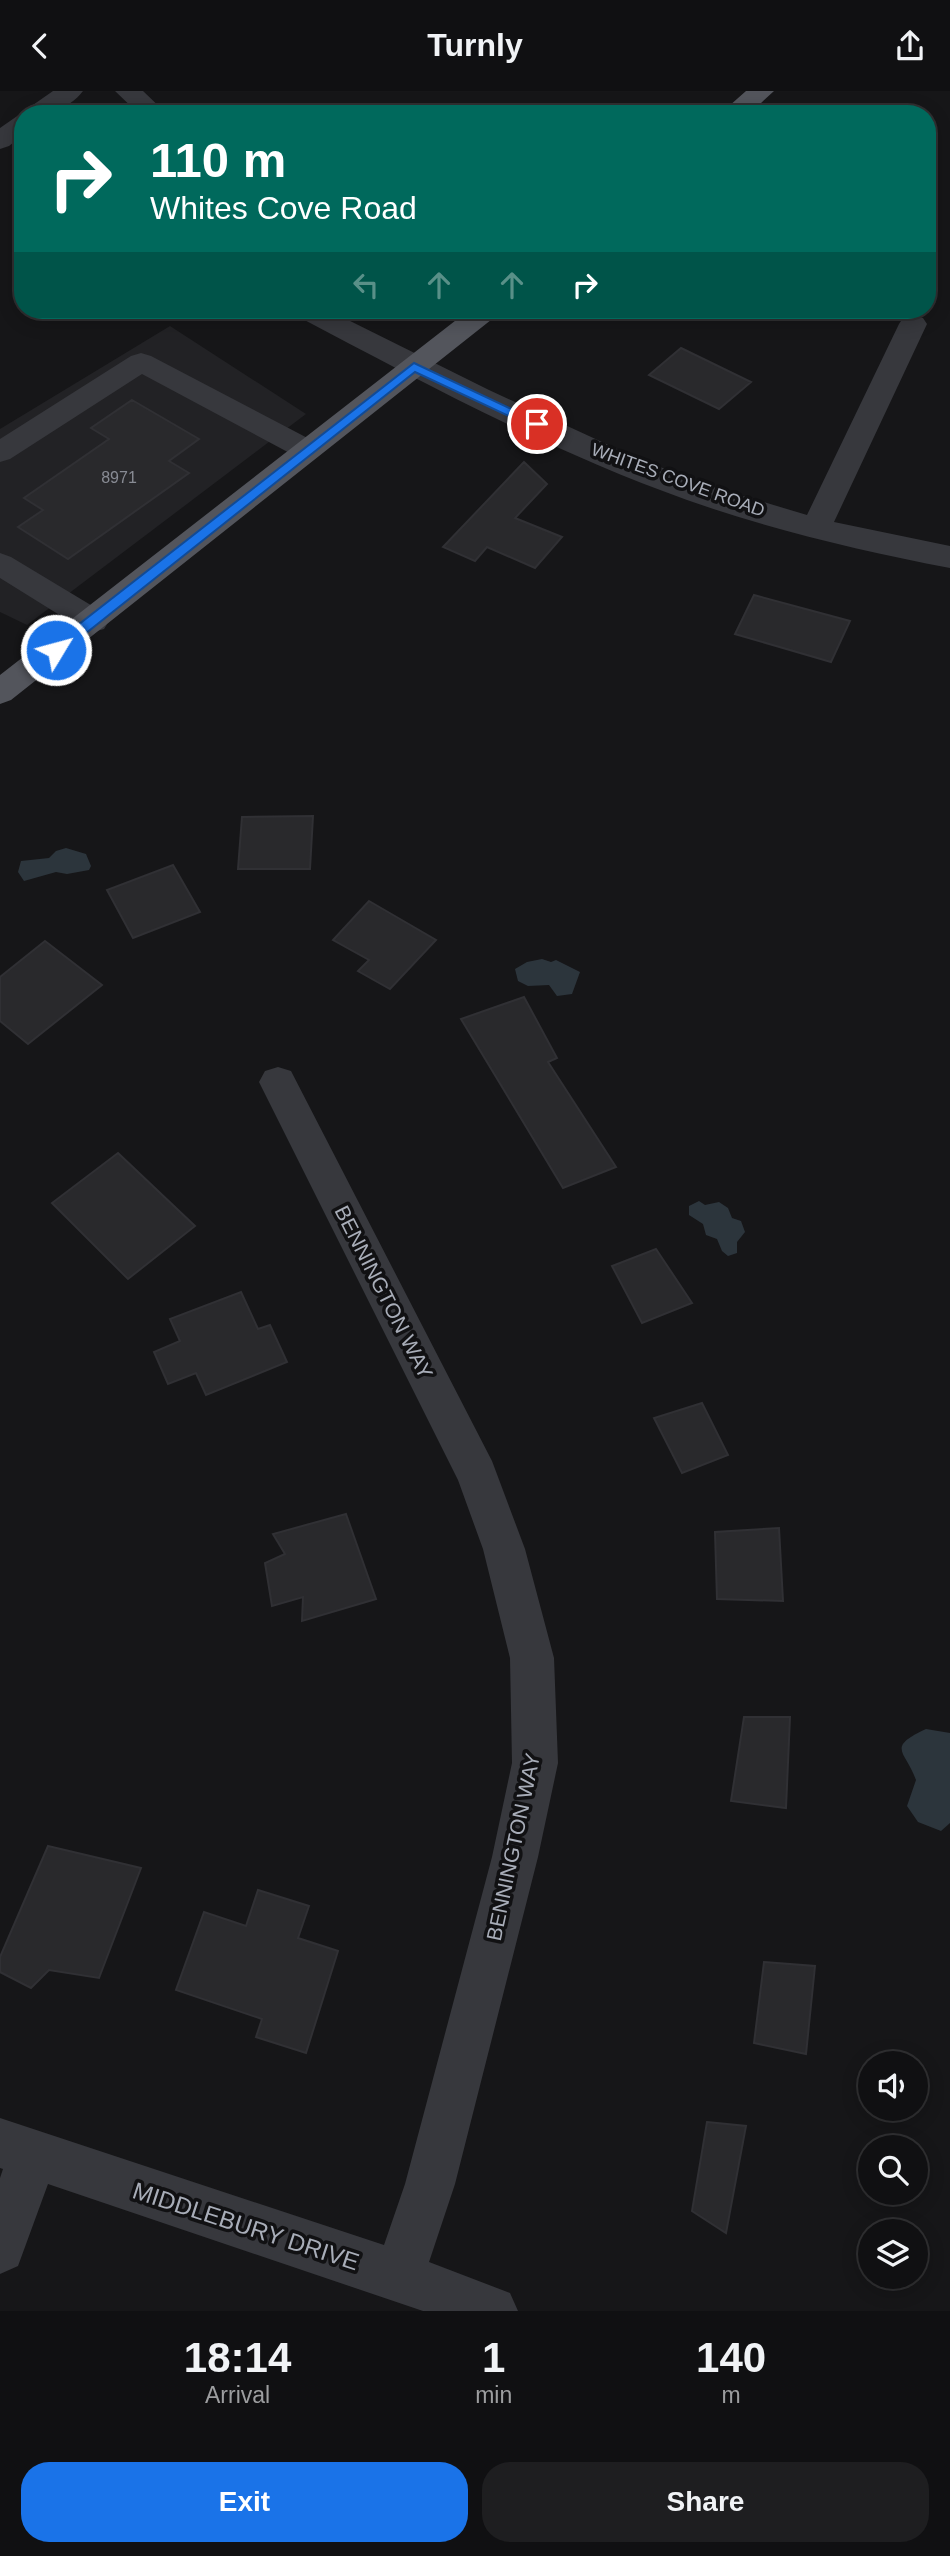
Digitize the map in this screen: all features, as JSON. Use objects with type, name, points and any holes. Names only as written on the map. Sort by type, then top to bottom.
[{"type":"main road","points":[[744,105],[761,91]]},
{"type":"main road","points":[[0,692],[475,319]]},
{"type":"street","points":[[47,105],[70,91]]},
{"type":"street","points":[[128,91],[143,105]]},
{"type":"street","points":[[0,141],[14,129]]},
{"type":"street","name":"WHITES COVE ROAD","points":[[324,319],[414,367],[653,475],[721,500],[816,527],[950,557]]},
{"type":"street","points":[[816,527],[913,324]]},
{"type":"street","points":[[0,452],[141,362],[307,450]]},
{"type":"street","points":[[0,564],[93,621]]},
{"type":"street","name":"BENNINGTON WAY","points":[[278,1082],[477,1475],[504,1549],[532,1658],[535,1763],[515,1857],[430,2184],[399,2276]]},
{"type":"street","points":[[0,2248],[17,2150]]},
{"type":"street","name":"MIDDLEBURY DRIVE","points":[[17,2150],[399,2276],[492,2311]]},
{"type":"shaded area","points":[[170,326],[306,414],[27,625],[0,612],[0,429]]},
{"type":"shaded area","points":[[66,848],[86,854],[91,866],[89,870],[67,874],[56,872],[24,881],[18,872],[21,861],[49,858],[56,851]]},
{"type":"shaded area","points":[[542,959],[551,962],[556,960],[580,972],[572,994],[557,996],[549,985],[528,986],[518,981],[515,969],[527,962]]},
{"type":"shaded area","points":[[699,1201],[705,1205],[719,1202],[728,1208],[732,1218],[741,1221],[745,1232],[737,1242],[737,1253],[728,1256],[722,1251],[717,1239],[706,1235],[703,1224],[689,1215],[689,1206]]},
{"type":"shaded area","points":[[926,1729],[950,1733],[950,1823],[941,1831],[918,1822],[907,1806],[916,1780],[902,1746],[913,1735]]},
{"type":"building","points":[[681,348],[751,382],[719,409],[649,375]]},
{"type":"building","points":[[132,400],[199,439],[169,461],[189,473],[68,559],[18,527],[43,510],[24,498],[109,439],[91,428]]},
{"type":"building","points":[[524,462],[547,484],[515,518],[562,537],[535,568],[487,547],[475,561],[443,547]]},
{"type":"building","points":[[754,595],[850,621],[831,662],[735,634]]},
{"type":"building","points":[[313,816],[310,869],[238,869],[242,817]]},
{"type":"building","points":[[173,865],[200,912],[133,938],[107,890]]},
{"type":"building","points":[[369,901],[436,940],[390,989],[358,971],[369,960],[333,940]]},
{"type":"building","points":[[45,941],[102,985],[28,1044],[0,1021],[0,977]]},
{"type":"building","points":[[524,997],[557,1058],[548,1062],[616,1167],[563,1188],[461,1019]]},
{"type":"building","points":[[118,1153],[195,1226],[128,1279],[52,1203]]},
{"type":"building","points":[[656,1249],[692,1303],[642,1323],[612,1266]]},
{"type":"building","points":[[241,1292],[258,1329],[270,1325],[287,1362],[206,1395],[196,1373],[168,1384],[154,1352],[180,1341],[170,1319]]},
{"type":"building","points":[[702,1403],[728,1455],[682,1473],[654,1418]]},
{"type":"building","points":[[346,1514],[376,1599],[302,1621],[303,1597],[272,1606],[265,1563],[285,1554],[273,1534]]},
{"type":"building","points":[[779,1528],[783,1601],[717,1599],[715,1532]]},
{"type":"building","points":[[744,1717],[790,1717],[786,1808],[731,1801]]},
{"type":"building","points":[[48,1846],[141,1868],[99,1978],[49,1970],[31,1988],[0,1972],[0,1957]]},
{"type":"building","points":[[258,1890],[309,1906],[298,1938],[338,1951],[306,2053],[256,2037],[262,2019],[176,1990],[204,1912],[246,1926]]},
{"type":"building","points":[[764,1962],[815,1966],[806,2054],[754,2043]]},
{"type":"building","points":[[707,2122],[746,2126],[726,2233],[692,2211]]},
{"type":"route","points":[[56,650],[414,367],[537,424]]}]
